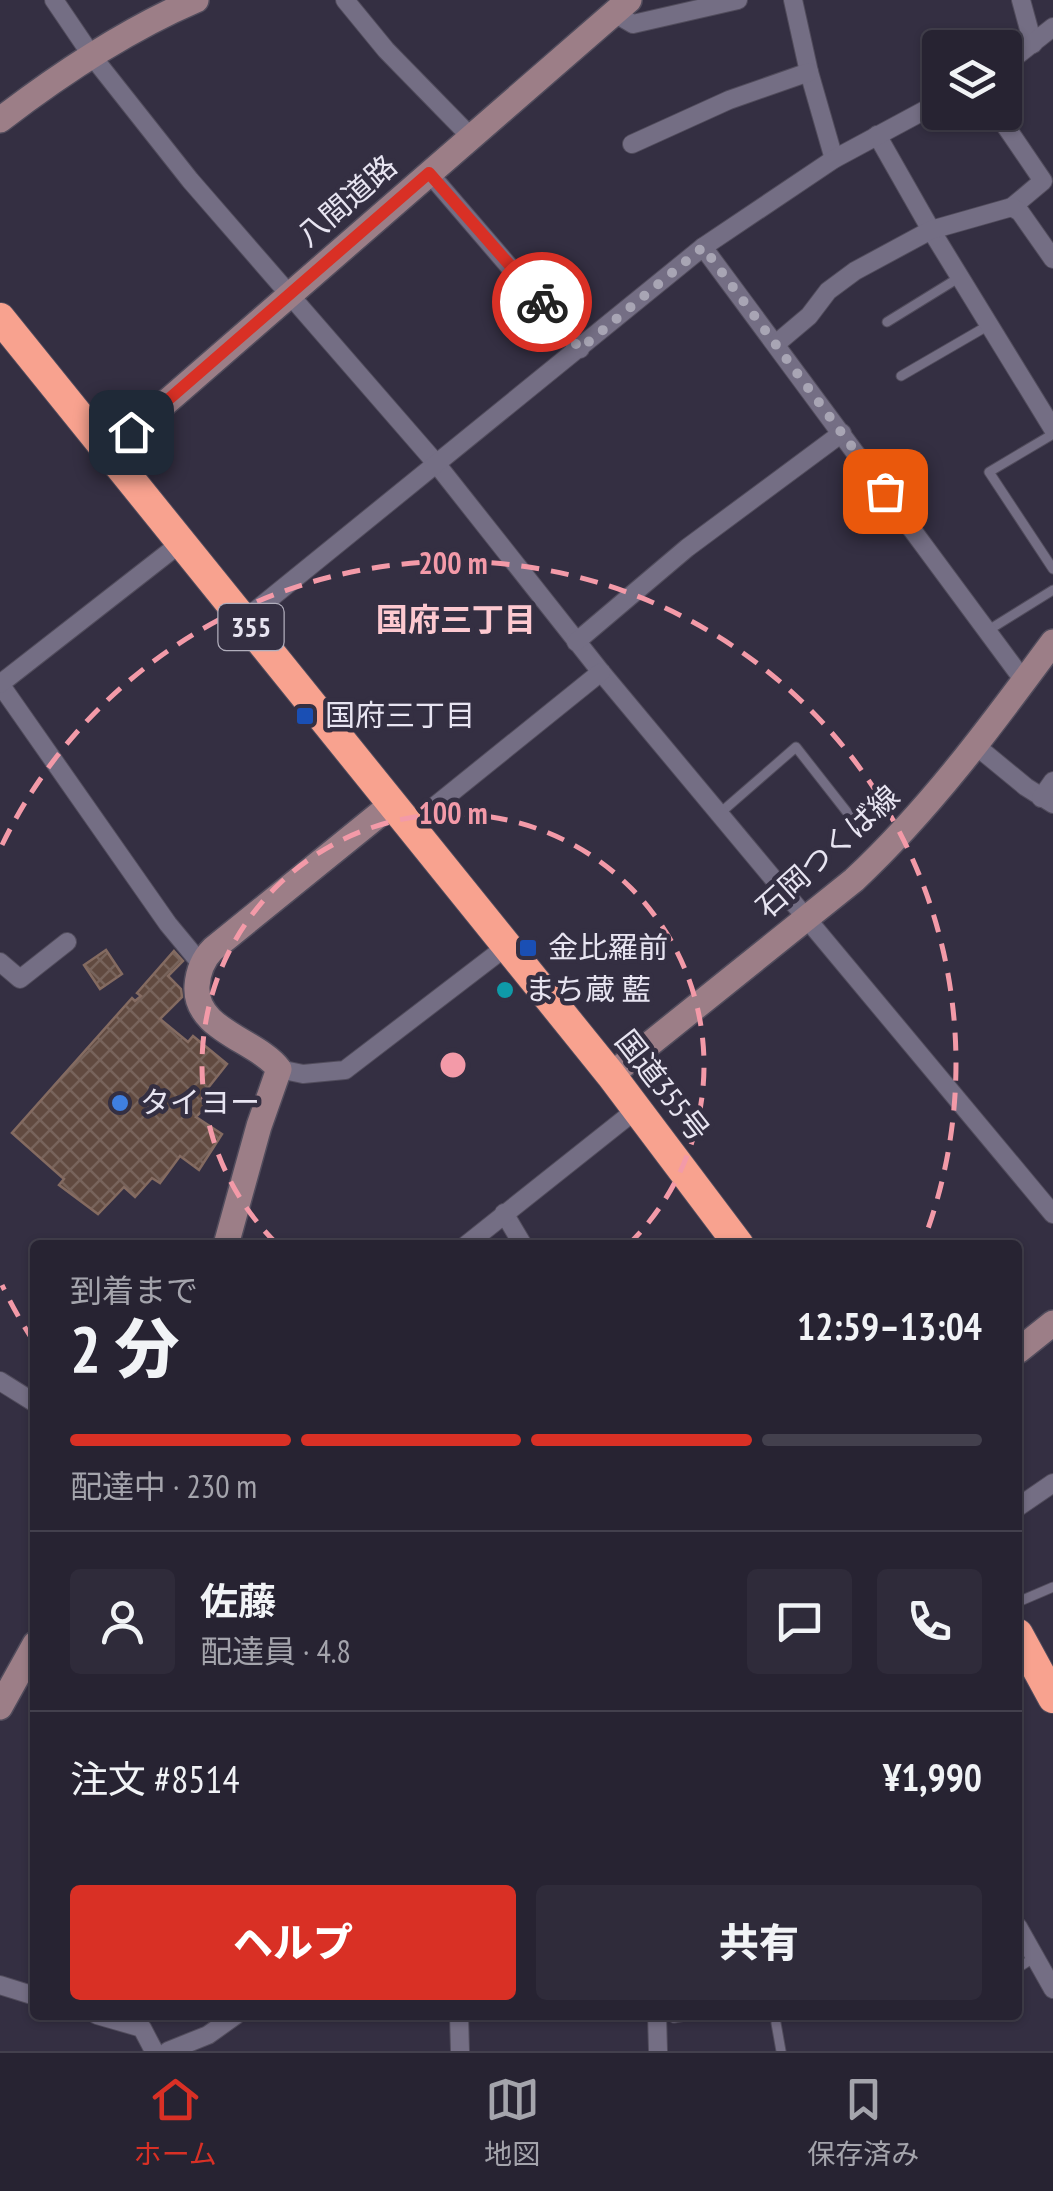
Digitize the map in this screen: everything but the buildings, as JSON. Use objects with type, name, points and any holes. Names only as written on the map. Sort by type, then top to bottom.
[{"type":"highway","name":"国道355号","points":[[0,318],[638,1109],[730,1240]]},
{"type":"highway","points":[[1022,1641],[1053,1698]]},
{"type":"main road","points":[[0,120],[92,56],[167,12],[196,0]]},
{"type":"main road","name":"八間道路","points":[[109,452],[622,6]]},
{"type":"main road","name":"石岡つくば線","points":[[611,1075],[888,848],[924,811],[1051,650]]},
{"type":"main road","points":[[227,1240],[279,1070],[204,1011],[197,994],[202,965],[214,950],[401,815]]},
{"type":"main road","points":[[1022,1348],[1053,1323]]},
{"type":"main road","points":[[0,1707],[30,1653]]},
{"type":"street","points":[[54,0],[92,56],[190,180],[435,462],[576,642],[1053,1214]]},
{"type":"street","points":[[344,0],[386,50],[470,136]]},
{"type":"street","points":[[622,6],[633,24],[738,0]]},
{"type":"street","points":[[792,0],[834,158]]},
{"type":"street","points":[[1021,0],[1033,44]]},
{"type":"street","points":[[1022,52],[1053,27]]},
{"type":"street","points":[[632,144],[728,100],[809,72]]},
{"type":"street","points":[[245,620],[703,247],[834,158],[922,112]]},
{"type":"street","points":[[777,343],[809,316],[828,291],[855,271],[931,230],[1012,207],[1048,180],[1010,130]]},
{"type":"street","points":[[877,136],[1053,431]]},
{"type":"street","points":[[429,173],[580,349]]},
{"type":"street","points":[[1012,207],[1020,212],[1053,259]]},
{"type":"street","points":[[703,247],[1024,681]]},
{"type":"street","points":[[576,642],[702,537],[842,433]]},
{"type":"street","points":[[182,542],[0,684],[168,924],[202,965]]},
{"type":"street","points":[[401,815],[601,672]]},
{"type":"street","points":[[976,745],[1047,801],[1053,781]]},
{"type":"street","points":[[0,962],[20,979],[67,942]]},
{"type":"street","points":[[279,1070],[303,1074],[345,1070],[507,946]]},
{"type":"street","points":[[472,1240],[638,1109]]},
{"type":"street","points":[[504,1214],[520,1240]]},
{"type":"street","points":[[0,1380],[30,1400]]},
{"type":"street","points":[[1022,1504],[1053,1483]]},
{"type":"street","points":[[1022,1933],[1053,1988]]},
{"type":"street","points":[[0,1985],[30,1994]]},
{"type":"street","points":[[114,2020],[142,2028],[154,2051]]},
{"type":"street","points":[[168,2051],[208,2035],[229,2020]]},
{"type":"street","points":[[459,2020],[460,2051]]},
{"type":"street","points":[[658,2051],[663,2020]]},
{"type":"lane","points":[[887,322],[960,277]]},
{"type":"lane","points":[[901,376],[989,325]]},
{"type":"lane","points":[[1053,431],[988,472],[1053,569]]},
{"type":"lane","points":[[988,631],[1053,590]]},
{"type":"lane","points":[[718,814],[796,747],[854,820]]},
{"type":"lane","points":[[1022,1600],[1053,1588]]},
{"type":"lane","points":[[1022,1965],[1035,1957]]},
{"type":"lane","points":[[663,2020],[668,2051]]},
{"type":"lane","points":[[776,2023],[781,2051]]},
{"type":"way so far","points":[[542,302],[580,349],[703,247],[885,491]]},
{"type":"place","name":"国府三丁目","points":[[305,716]]},
{"type":"place","name":"金比羅前","points":[[528,948]]},
{"type":"place","name":"まち蔵 藍","points":[[505,990]]},
{"type":"place","name":"タイヨー","points":[[120,1103]]},
{"type":"district","name":"国府三丁目","points":[[456,620]]},
{"type":"route","points":[[131,432],[429,173],[542,302]]}]
